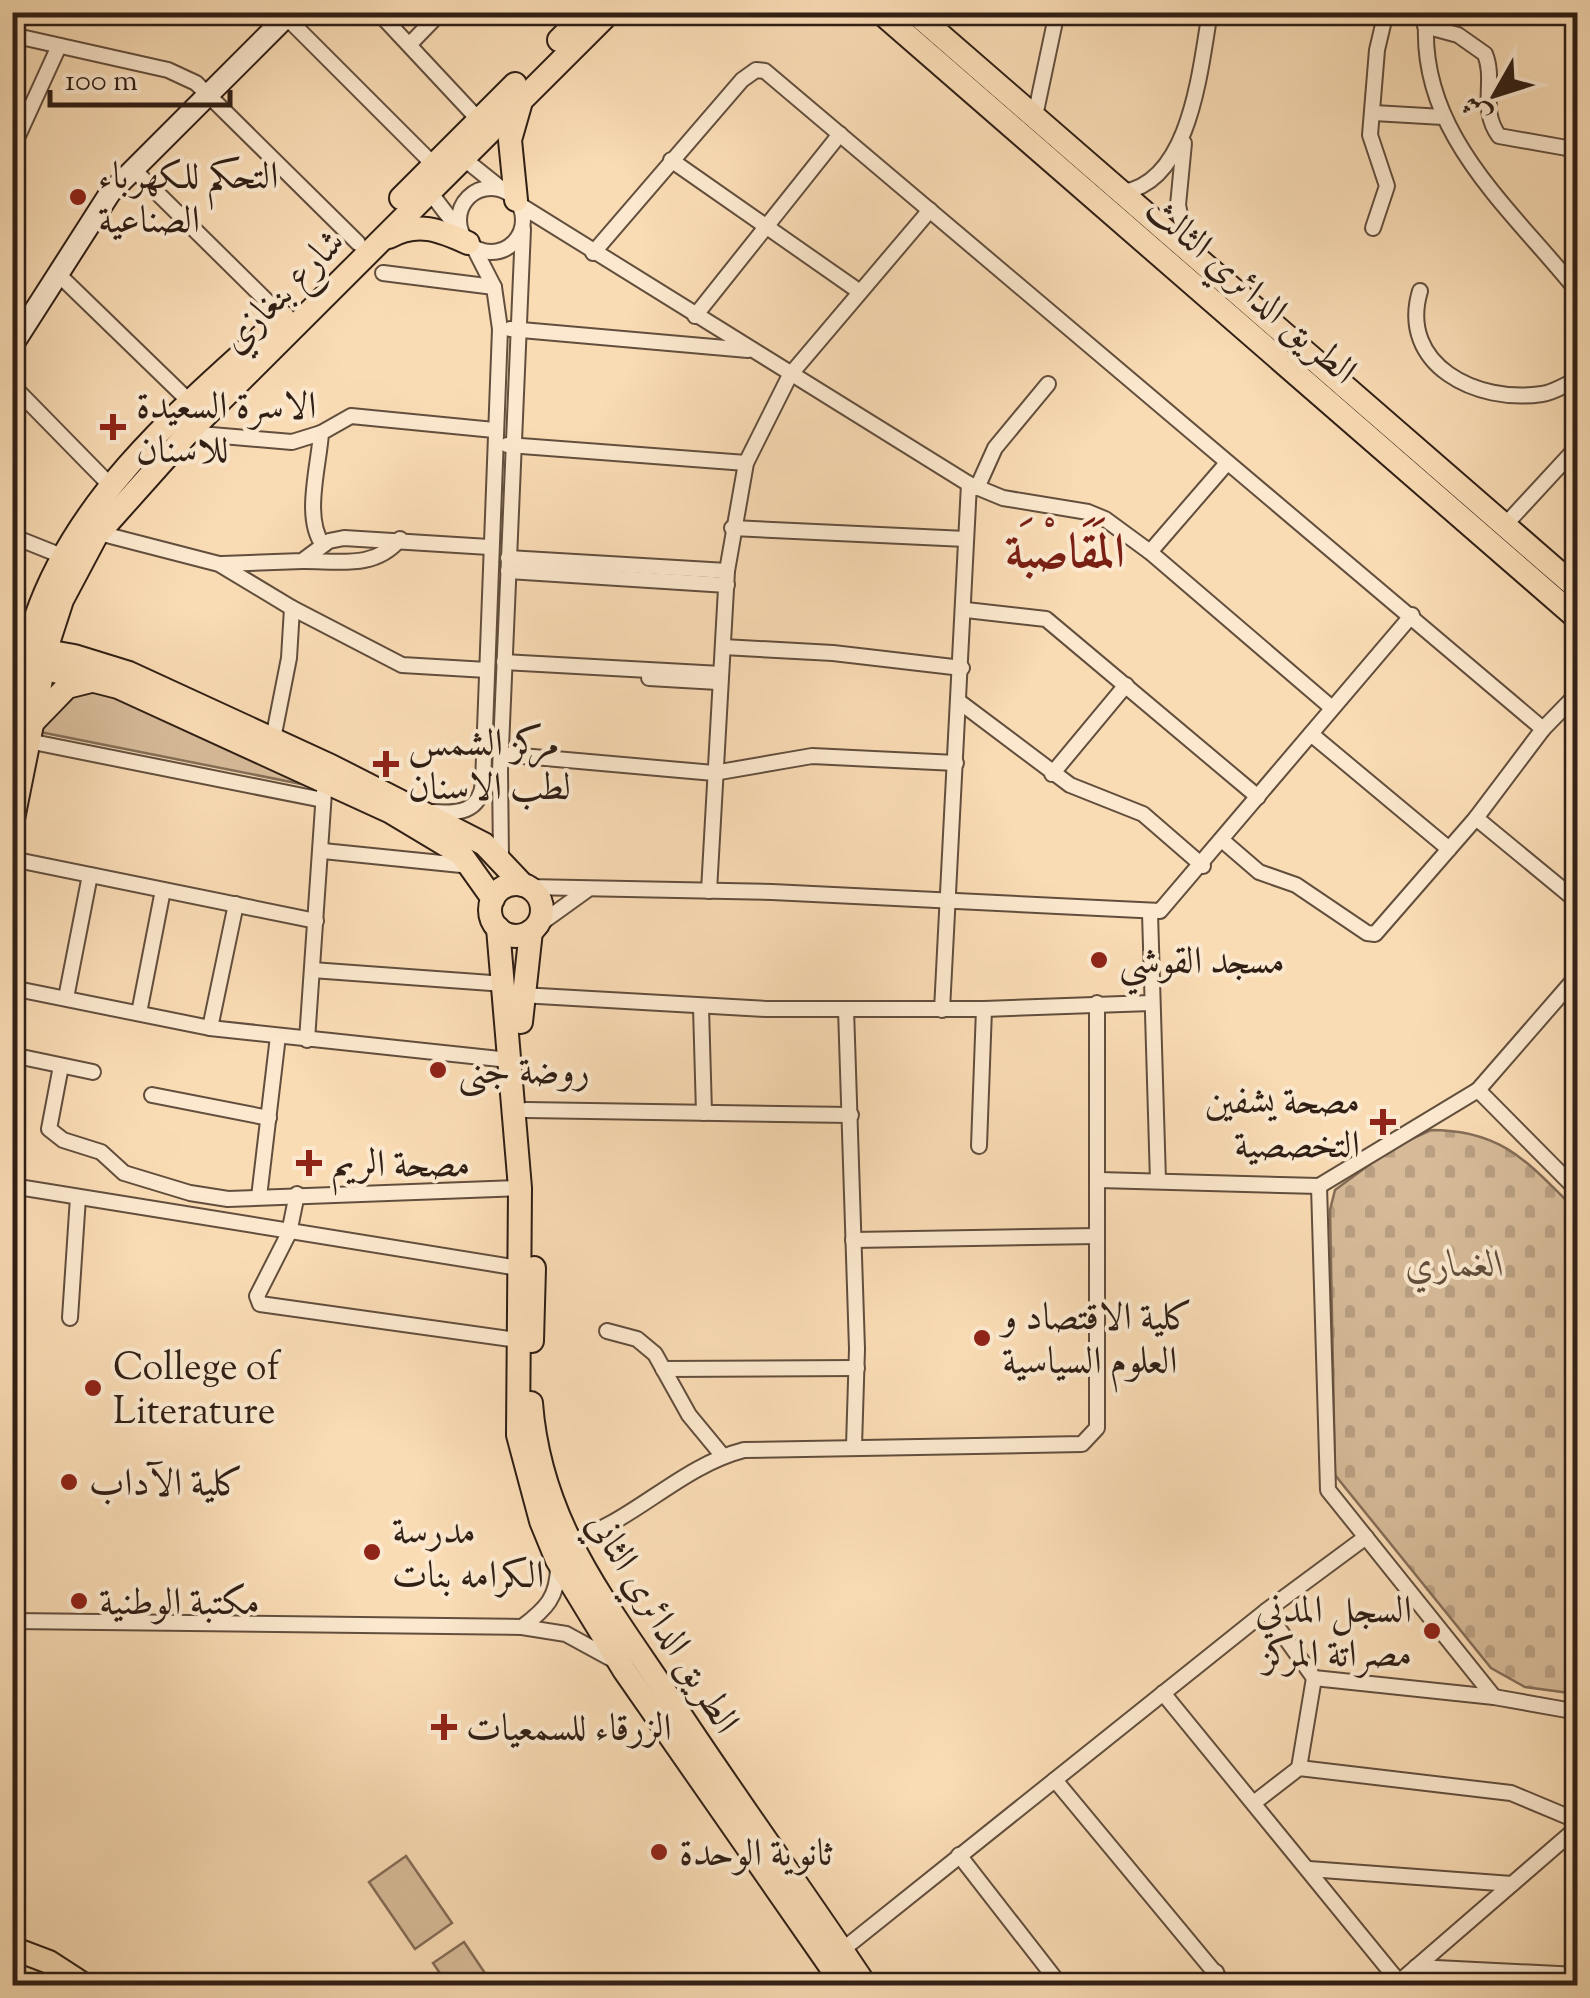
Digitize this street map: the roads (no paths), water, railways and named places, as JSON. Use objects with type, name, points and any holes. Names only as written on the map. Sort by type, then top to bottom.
[{"type":"main road","name":"شارع بنغازي","points":[[439,169],[478,120],[587,12]]},
{"type":"main road","name":"شارع بنغازي","points":[[28,656],[100,533],[188,432],[439,169],[610,12]]},
{"type":"main road","name":"الطريق الدائري الثالث","points":[[880,12],[1578,620]]},
{"type":"main road","name":"الطريق الدائري الثالث","points":[[914,12],[1578,589]]},
{"type":"main road","points":[[12,346],[57,273],[132,168],[289,15]]},
{"type":"main road","points":[[513,198],[510,140],[525,94]]},
{"type":"main road","points":[[364,247],[418,227],[440,230],[468,241]]},
{"type":"main road","name":"شارع بنغازي","points":[[12,824],[24,734],[28,656],[62,556],[111,486],[190,402],[364,247]]},
{"type":"main road","points":[[1445,504],[1461,484]]},
{"type":"main road","points":[[62,600],[62,617],[70,635],[129,673],[273,739],[326,783],[423,812],[501,858],[541,904],[513,990]]},
{"type":"main road","points":[[28,656],[129,673]]},
{"type":"main road","points":[[28,656],[102,682],[326,783],[427,831],[472,866],[493,899],[492,917],[513,990],[516,1065]]},
{"type":"main road","points":[[24,734],[67,687],[102,682]]},
{"type":"main road","points":[[493,899],[505,886],[525,886]]},
{"type":"main road","points":[[498,928],[514,936],[534,928]]},
{"type":"main road","name":"الطريق الدائري الثاني","points":[[516,1065],[526,1110],[534,1265],[530,1384],[534,1432],[559,1549],[664,1706]]},
{"type":"main road","name":"الطريق الدائري الثاني","points":[[516,1065],[520,1188],[518,1435],[525,1472],[581,1600],[624,1670],[664,1706]]},
{"type":"main road","points":[[664,1706],[835,1956],[866,1986]]},
{"type":"main road","points":[[12,1948],[48,1962],[86,1986]]},
{"type":"main road","points":[[835,1956],[844,1986]]},
{"type":"main road","points":[[12,1962],[61,1986]]},
{"type":"street","points":[[20,12],[13,35],[168,70],[207,92],[364,247]]},
{"type":"street","points":[[378,12],[478,120]]},
{"type":"street","points":[[410,44],[442,12]]},
{"type":"street","points":[[1035,116],[1057,12]]},
{"type":"street","points":[[1188,250],[1178,218],[1183,135],[1210,12]]},
{"type":"street","points":[[1373,228],[1387,186],[1370,135],[1375,66],[1386,12]]},
{"type":"street","points":[[289,15],[439,169],[468,241],[494,287],[500,329],[488,547],[483,783],[478,801],[464,812],[423,812]]},
{"type":"street","points":[[1426,19],[1430,71],[1461,154],[1578,292]]},
{"type":"street","points":[[1426,19],[1485,54],[1489,70],[1487,111],[1499,136],[1578,150]]},
{"type":"street","points":[[12,148],[58,46]]},
{"type":"street","points":[[593,253],[671,160],[756,70],[773,76],[1543,729]]},
{"type":"street","points":[[1374,113],[1444,117]]},
{"type":"street","points":[[695,316],[840,134]]},
{"type":"street","points":[[1124,192],[1159,177],[1183,135]]},
{"type":"street","points":[[671,160],[860,292]]},
{"type":"street","points":[[132,168],[284,317]]},
{"type":"street","points":[[439,169],[513,198],[593,253],[973,486],[1045,508],[1096,513],[1150,552],[1332,708]]},
{"type":"street","points":[[468,241],[459,216],[465,200],[479,190],[513,198]]},
{"type":"street","points":[[501,858],[500,754],[523,229],[513,198]]},
{"type":"street","points":[[709,891],[727,578],[732,528],[746,463],[790,375],[930,210]]},
{"type":"street","points":[[468,241],[503,250],[523,229]]},
{"type":"street","points":[[57,273],[190,402]]},
{"type":"street","points":[[384,273],[494,287]]},
{"type":"street","points":[[1420,290],[1415,324],[1421,344],[1429,359],[1452,378],[1487,391],[1532,395],[1578,380]]},
{"type":"street","points":[[500,329],[754,351]]},
{"type":"street","points":[[942,1010],[966,610],[966,539],[973,486],[998,443],[1048,384]]},
{"type":"street","points":[[12,385],[111,486]]},
{"type":"street","points":[[188,432],[292,442],[321,434],[334,422],[351,416],[494,437],[514,446],[746,463]]},
{"type":"street","points":[[321,434],[314,526],[323,545]]},
{"type":"street","points":[[1506,524],[1578,446]]},
{"type":"street","points":[[1150,552],[1228,463]]},
{"type":"street","points":[[732,528],[966,539]]},
{"type":"street","points":[[100,533],[219,564],[292,608],[407,667],[487,670]]},
{"type":"street","points":[[12,536],[62,556]]},
{"type":"street","points":[[302,561],[323,545],[344,538],[488,547]]},
{"type":"street","points":[[219,564],[370,561],[389,552],[400,540]]},
{"type":"street","points":[[508,564],[727,578]]},
{"type":"street","points":[[273,739],[289,658],[292,608]]},
{"type":"street","points":[[966,610],[1046,619],[1258,797]]},
{"type":"street","points":[[525,886],[1150,913],[1168,907],[1412,615]]},
{"type":"street","points":[[723,647],[834,653],[962,668]]},
{"type":"street","points":[[504,666],[721,678]]},
{"type":"street","points":[[1052,774],[1126,685]]},
{"type":"street","points":[[1222,841],[1259,872],[1296,885],[1367,933],[1376,934],[1476,818],[1543,729],[1578,693]]},
{"type":"street","points":[[961,703],[1052,774],[1143,814],[1203,866]]},
{"type":"street","points":[[24,734],[326,783],[307,1040]]},
{"type":"street","points":[[1310,734],[1449,849]]},
{"type":"street","points":[[500,754],[714,773],[812,756],[956,763]]},
{"type":"street","points":[[1476,818],[1578,902]]},
{"type":"street","points":[[323,851],[472,866]]},
{"type":"street","points":[[12,860],[316,921]]},
{"type":"street","points":[[66,998],[90,875]]},
{"type":"street","points":[[534,928],[588,889]]},
{"type":"street","points":[[139,1013],[163,890]]},
{"type":"street","points":[[210,1028],[236,904]]},
{"type":"street","points":[[1150,913],[1158,1181]]},
{"type":"street","points":[[312,970],[701,1007],[942,1010],[1151,1003]]},
{"type":"street","points":[[1099,1180],[1320,1186],[1478,1090],[1576,980]]},
{"type":"street","points":[[12,988],[210,1028],[516,1065]]},
{"type":"street","points":[[522,1627],[547,1608],[555,1594],[559,1549],[722,1456],[744,1450],[854,1446],[1082,1444],[1092,1438],[1097,1428],[1100,1356],[1096,1003]]},
{"type":"street","points":[[701,1007],[704,1112]]},
{"type":"street","points":[[846,1009],[854,1240],[854,1446]]},
{"type":"street","points":[[979,1146],[984,1009]]},
{"type":"street","points":[[259,1197],[278,1036]]},
{"type":"street","points":[[12,1055],[93,1072]]},
{"type":"street","points":[[62,1066],[49,1129],[56,1136],[96,1150],[124,1173],[190,1193],[228,1199],[520,1188]]},
{"type":"street","points":[[1478,1090],[1578,1192]]},
{"type":"street","points":[[152,1096],[269,1118]]},
{"type":"street","points":[[526,1110],[851,1116]]},
{"type":"street","points":[[12,1186],[519,1268]]},
{"type":"street","points":[[1320,1186],[1328,1490],[1494,1698]]},
{"type":"street","points":[[186,1215],[190,1193]]},
{"type":"street","points":[[297,1194],[289,1233],[257,1296],[260,1304],[517,1340]]},
{"type":"street","points":[[70,1318],[78,1197]]},
{"type":"street","points":[[854,1240],[1097,1236]]},
{"type":"street","points":[[607,1331],[637,1339],[663,1369],[690,1415],[722,1456]]},
{"type":"street","points":[[663,1369],[856,1368]]},
{"type":"street","points":[[835,1956],[1266,1611],[1366,1538]]},
{"type":"street","points":[[1255,1802],[1299,1768],[1314,1678],[1266,1611]]},
{"type":"street","points":[[12,1622],[522,1627],[566,1634],[598,1649],[624,1670]]},
{"type":"street","points":[[1314,1678],[1494,1698],[1578,1712]]},
{"type":"street","points":[[1163,1693],[1400,1984],[1578,1824],[1511,1793],[1299,1768]]},
{"type":"street","points":[[1055,1780],[1226,1986]]},
{"type":"street","points":[[959,1855],[1062,1986]]},
{"type":"street","points":[[1309,1869],[1512,1884]]},
{"type":"street","points":[[1416,1967],[1578,1975]]},
{"type":"street","points":[[1200,1986],[1216,1972]]},
{"type":"place","name":"التحكم للكهرباء الصناعية","points":[[78,197]]},
{"type":"place","name":"الاسرة السعيدة للاسنان","points":[[113,427]]},
{"type":"place","name":"مركز الشمس لطب الاسنان","points":[[386,764]]},
{"type":"place","name":"مسجد القوشي","points":[[1099,960]]},
{"type":"place","name":"روضة جنى","points":[[438,1070]]},
{"type":"place","name":"مصحة يشفين التخصصية","points":[[1383,1122]]},
{"type":"place","name":"مصحة الريم","points":[[309,1163]]},
{"type":"place","name":"كلية الاقتصاد و العلوم السياسية","points":[[982,1338]]},
{"type":"place","name":"College of Literature","points":[[93,1388]]},
{"type":"place","name":"كلية الآداب","points":[[69,1482]]},
{"type":"place","name":"مدرسة الكرامه بنات","points":[[372,1552]]},
{"type":"place","name":"مكتبة الوطنية","points":[[79,1601]]},
{"type":"place","name":"السجل المدني مصراتة المركز","points":[[1432,1631]]},
{"type":"place","name":"الزرقاء للسمعيات","points":[[444,1727]]},
{"type":"place","name":"ثانوية الوحدة","points":[[659,1852]]},
{"type":"district","name":"المَقَاصْبَة","points":[[1065,550]]},
{"type":"park label","name":"الغماري","points":[[1455,1263]]}]
